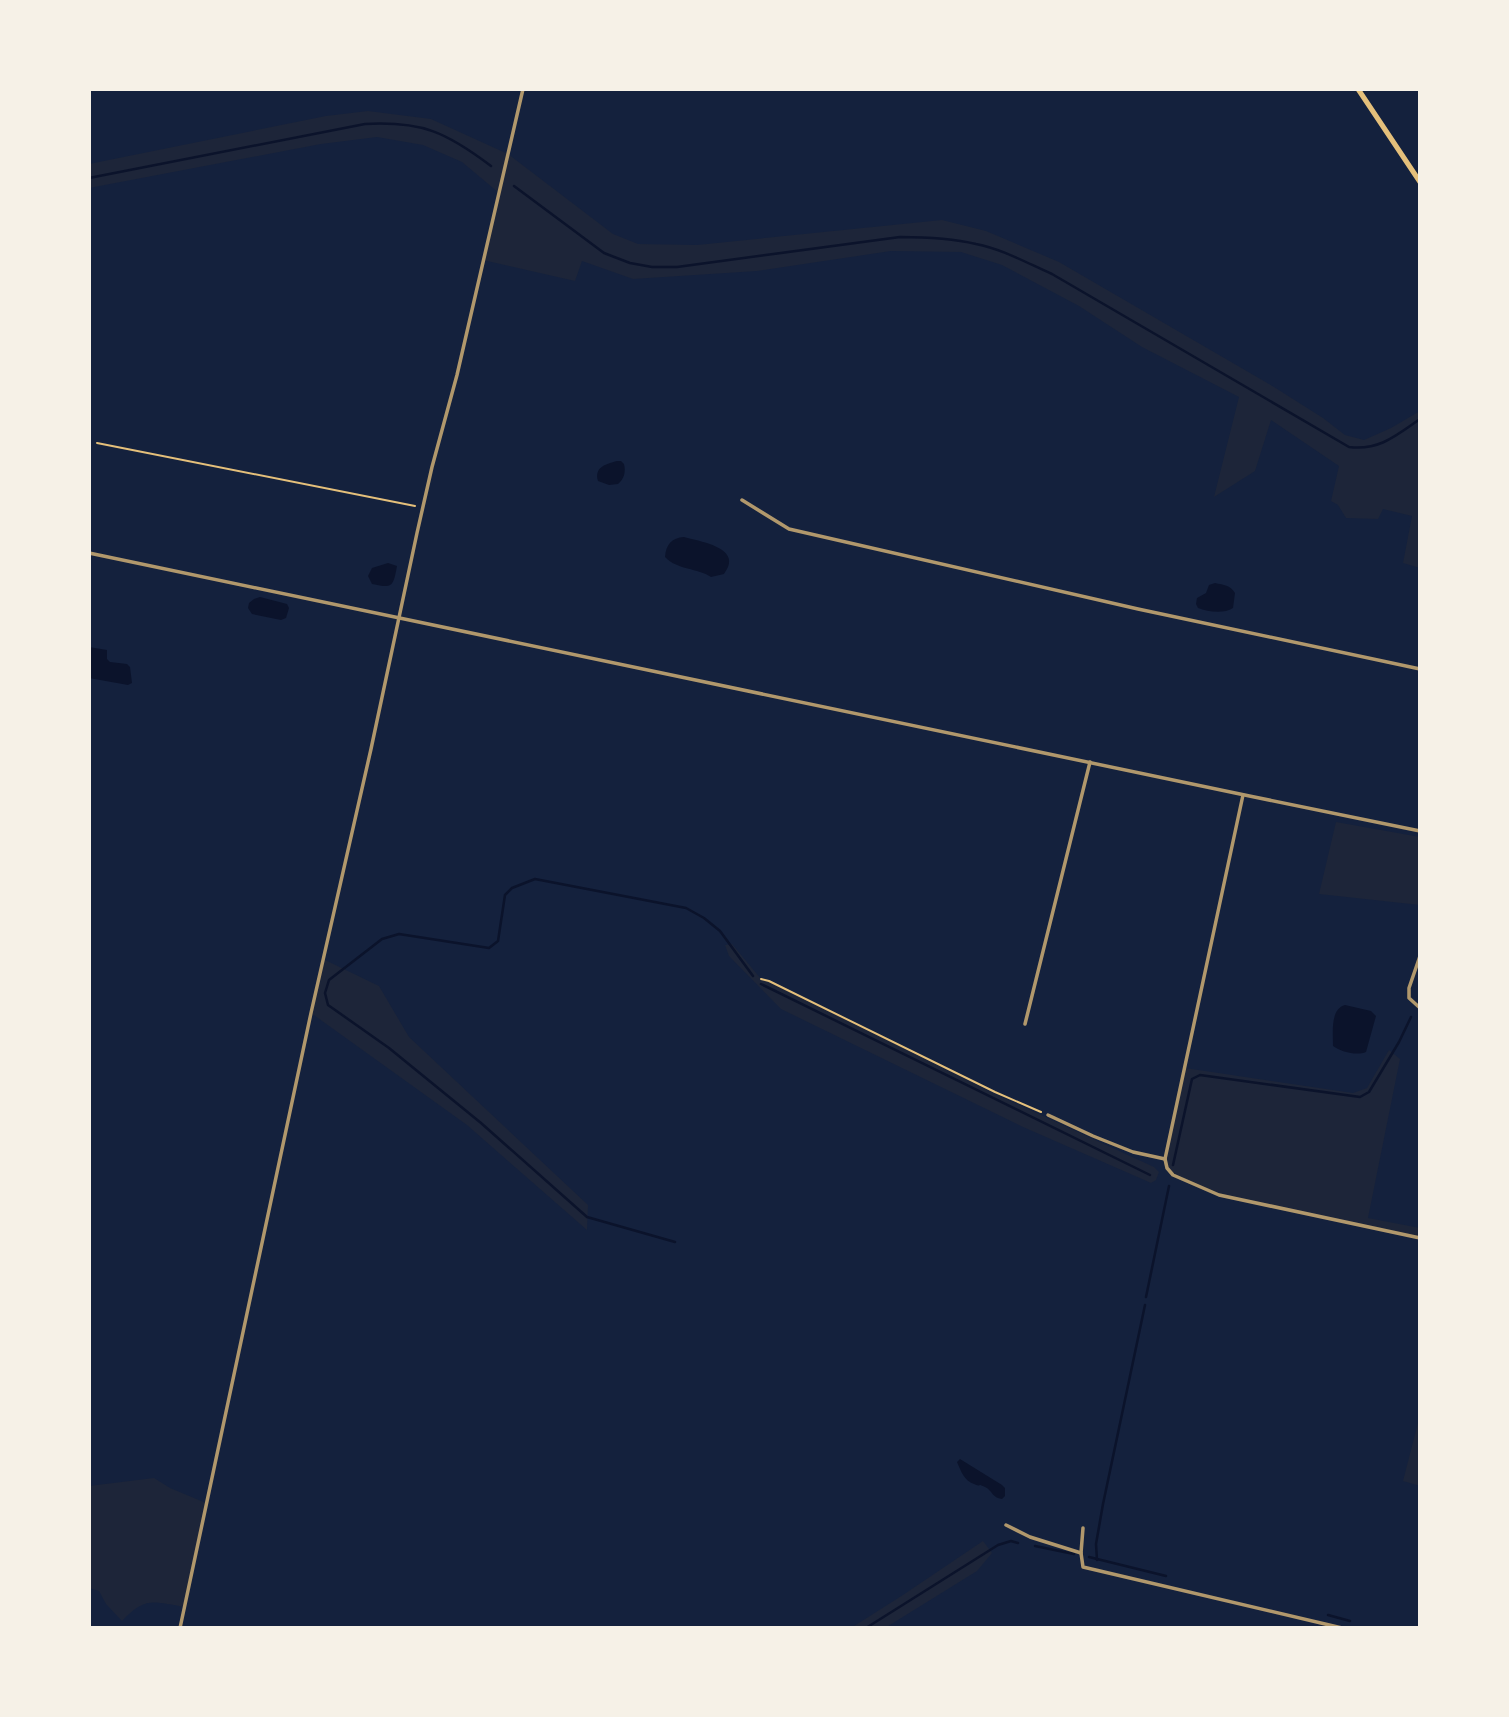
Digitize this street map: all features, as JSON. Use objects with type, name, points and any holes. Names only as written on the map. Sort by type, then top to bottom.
[{"type":"main road","points":[[1357,89],[1420,182]]},
{"type":"street","points":[[180,1628],[311,1013],[401,617],[432,467],[457,375],[523,89]]},
{"type":"street","points":[[742,500],[789,529],[1138,609],[1420,669]]},
{"type":"street","points":[[89,553],[1420,831]]},
{"type":"street","points":[[1025,1024],[1090,762]]},
{"type":"street","points":[[1243,795],[1165,1159],[1167,1168],[1173,1175],[1219,1195],[1420,1238]]},
{"type":"street","points":[[1420,956],[1409,988],[1409,998],[1420,1008]]},
{"type":"street","points":[[1048,1115],[1133,1152],[1165,1159]]},
{"type":"street","points":[[1006,1525],[1030,1538],[1082,1553]]},
{"type":"street","points":[[1083,1528],[1083,1567],[1342,1628]]},
{"type":"path","points":[[97,443],[423,508]]},
{"type":"path","points":[[761,979],[1048,1115]]},
{"type":"shaded area","points":[[368,111],[431,119],[508,154],[613,234],[638,244],[697,245],[942,220],[986,231],[1059,262],[1274,387],[1345,435],[1364,440],[1420,411],[1420,568],[1403,563],[1412,516],[1383,509],[1378,519],[1346,518],[1338,505],[1331,501],[1339,466],[1271,420],[1255,471],[1214,497],[1239,397],[1142,347],[1079,306],[1002,265],[961,252],[891,251],[757,271],[633,279],[582,261],[575,281],[483,260],[499,193],[462,162],[423,145],[377,137],[321,144],[89,188],[89,164],[326,116]]},
{"type":"shaded area","points":[[621,461],[625,467],[620,482],[609,485],[598,481],[599,469]]},
{"type":"shaded area","points":[[684,537],[710,544],[725,552],[729,565],[724,574],[711,577],[675,564],[665,557],[670,542]]},
{"type":"shaded area","points":[[388,563],[397,566],[391,585],[372,584],[368,576],[372,568]]},
{"type":"shaded area","points":[[1215,583],[1229,587],[1235,593],[1233,608],[1216,612],[1198,608],[1197,598],[1206,593],[1209,585]]},
{"type":"shaded area","points":[[260,597],[287,604],[289,608],[286,618],[281,620],[252,614],[248,608],[249,603]]},
{"type":"shaded area","points":[[89,647],[107,650],[107,659],[110,662],[127,664],[130,667],[132,683],[128,685],[89,678]]},
{"type":"shaded area","points":[[1336,822],[1420,837],[1420,905],[1319,894]]},
{"type":"shaded area","points":[[732,944],[761,979],[993,1093],[1154,1167],[1159,1172],[1156,1180],[1151,1183],[1023,1127],[781,1009],[729,956],[725,945]]},
{"type":"shaded area","points":[[323,959],[379,986],[409,1037],[588,1205],[587,1230],[467,1125],[311,1013]]},
{"type":"shaded area","points":[[1345,1005],[1371,1011],[1376,1016],[1366,1052],[1349,1053],[1333,1046],[1335,1016],[1340,1007]]},
{"type":"shaded area","points":[[1389,1050],[1400,1059],[1368,1218],[1420,1228],[1420,1238],[1219,1195],[1173,1175],[1167,1168],[1165,1159],[1185,1068],[1353,1093],[1367,1088]]},
{"type":"shaded area","points":[[1420,1415],[1420,1486],[1403,1481]]},
{"type":"shaded area","points":[[960,1459],[1002,1485],[1005,1488],[1005,1496],[1002,1499],[994,1496],[985,1487],[968,1481],[957,1462]]},
{"type":"shaded area","points":[[154,1478],[206,1503],[185,1607],[144,1604],[122,1621],[106,1604],[99,1591],[89,1588],[89,1486]]},
{"type":"shaded area","points":[[983,1541],[992,1553],[977,1571],[885,1628],[851,1628],[903,1595]]},
{"type":"waterway","points":[[89,178],[365,124],[402,125],[432,131],[460,145],[491,166]]},
{"type":"waterway","points":[[514,186],[604,253],[630,263],[652,267],[677,267],[900,237],[948,239],[986,246],[1052,274],[1349,447],[1379,444],[1420,419]]},
{"type":"waterway","points":[[675,1242],[587,1217],[481,1123],[389,1048],[328,1005],[325,993],[329,980],[382,939],[399,934],[489,948],[498,941],[505,895],[512,888],[535,879],[686,908],[720,931],[753,976]]},
{"type":"waterway","points":[[761,984],[1150,1175]]},
{"type":"waterway","points":[[1173,1165],[1192,1079],[1200,1075],[1360,1097],[1369,1092],[1411,1017]]},
{"type":"waterway","points":[[1146,1297],[1169,1186]]},
{"type":"waterway","points":[[1097,1560],[1096,1544],[1103,1504],[1145,1305]]},
{"type":"waterway","points":[[866,1628],[998,1545],[1011,1541],[1018,1543]]},
{"type":"waterway","points":[[1035,1546],[1074,1554]]},
{"type":"waterway","points":[[1089,1557],[1166,1576]]},
{"type":"waterway","points":[[1328,1615],[1350,1621]]}]
